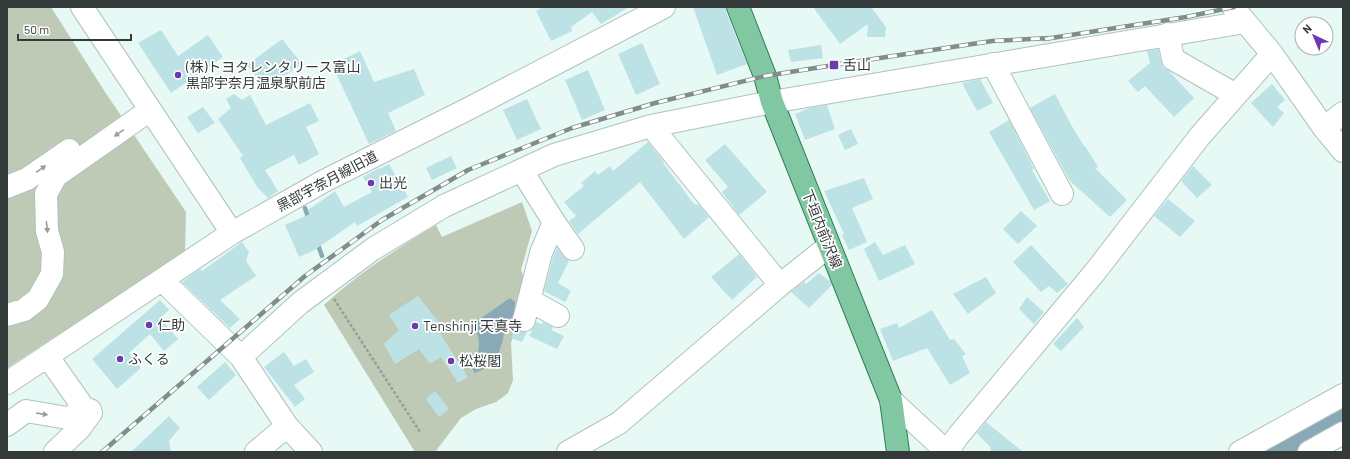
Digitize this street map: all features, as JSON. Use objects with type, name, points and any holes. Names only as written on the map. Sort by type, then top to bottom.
[{"type":"main road","name":"下垣内前沢線","points":[[738,7],[765,76],[772,102],[891,400],[898,452]]},
{"type":"street","name":"黒部宇奈月線旧道","points":[[7,383],[232,233],[324,181],[466,110],[664,7]]},
{"type":"street","points":[[84,8],[232,233]]},
{"type":"street","points":[[241,357],[300,303],[373,249],[444,206],[554,155],[651,126],[772,102],[1168,34],[1239,14],[1272,54],[1324,128],[1343,151]]},
{"type":"street","points":[[1168,34],[1173,59],[1236,95]]},
{"type":"street","points":[[891,400],[947,452],[963,430],[1095,272],[1200,136],[1272,54]]},
{"type":"street","points":[[993,64],[1062,194]]},
{"type":"street","points":[[7,187],[27,179],[147,104]]},
{"type":"street","points":[[7,315],[24,310],[38,299],[52,274],[53,252],[47,231],[46,194],[56,176],[147,104]]},
{"type":"street","points":[[1324,128],[1343,114]]},
{"type":"street","points":[[651,126],[780,285]]},
{"type":"street","points":[[522,171],[573,249]]},
{"type":"street","points":[[554,222],[541,253],[526,310],[558,316]]},
{"type":"street","points":[[568,452],[619,422],[780,285],[829,246]]},
{"type":"street","points":[[162,280],[241,357],[287,426],[311,452]]},
{"type":"street","points":[[7,425],[26,412],[73,419],[81,404],[51,354]]},
{"type":"street","points":[[51,354],[89,400],[91,413],[80,428],[55,452]]},
{"type":"street","points":[[1240,452],[1343,395]]},
{"type":"street","points":[[256,452],[287,426]]},
{"type":"street","points":[[1309,452],[1343,433]]},
{"type":"path","points":[[325,285],[420,432]]},
{"type":"green space","points":[[7,7],[51,7],[105,92],[186,212],[185,252],[7,368]]},
{"type":"green space","points":[[522,202],[532,231],[521,270],[526,283],[522,306],[511,343],[513,380],[508,393],[496,402],[476,409],[461,418],[435,452],[415,452],[324,305],[350,282],[392,252],[436,225],[442,237]]},
{"type":"water","points":[[510,298],[515,302],[514,314],[504,328],[503,340],[498,355],[482,370],[475,373],[472,369],[477,356],[479,341],[474,323]]},
{"type":"building","points":[[543,7],[629,7],[601,24],[592,12],[571,27],[572,31],[551,41],[536,11]]},
{"type":"building","points":[[693,7],[726,7],[726,12],[747,64],[717,75]]},
{"type":"building","points":[[813,7],[871,7],[886,27],[885,37],[867,37],[868,24],[840,44]]},
{"type":"building","name":"(株)トヨタレンタリース富山 黒部宇奈月温泉駅前店","points":[[161,30],[178,56],[208,35],[223,57],[171,93],[138,43]]},
{"type":"building","points":[[282,39],[302,64],[266,89],[247,65]]},
{"type":"building","points":[[642,43],[660,84],[636,95],[618,54]]},
{"type":"building","points":[[821,45],[823,58],[791,62],[788,50]]},
{"type":"building","points":[[1158,49],[1163,67],[1169,71],[1194,98],[1174,117],[1145,86],[1138,92],[1128,81],[1150,63],[1147,51]]},
{"type":"building","points":[[360,51],[374,82],[414,69],[425,95],[388,113],[396,131],[369,144],[332,65]]},
{"type":"building","points":[[588,70],[605,110],[582,120],[565,80]]},
{"type":"building","points":[[980,79],[993,103],[977,111],[962,83]]},
{"type":"building","points":[[1272,84],[1285,100],[1277,107],[1284,113],[1273,127],[1251,103]]},
{"type":"building","points":[[234,94],[242,100],[250,95],[266,125],[310,103],[319,121],[306,127],[319,154],[299,165],[294,155],[265,170],[278,191],[268,198],[257,187],[240,158],[243,156],[218,119],[231,108],[226,99]]},
{"type":"building","points":[[1055,94],[1070,123],[1098,167],[1095,168],[1127,200],[1110,217],[1070,181],[1030,108]]},
{"type":"building","points":[[527,99],[541,129],[517,140],[503,110]]},
{"type":"building","points":[[827,105],[835,129],[805,140],[795,114],[810,108]]},
{"type":"building","points":[[203,107],[215,123],[198,133],[187,117]]},
{"type":"building","points":[[1009,120],[1034,169],[1032,170],[1050,201],[1034,210],[989,132]]},
{"type":"building","points":[[851,129],[858,144],[845,150],[838,135]]},
{"type":"building","points":[[648,142],[694,204],[699,205],[709,217],[684,239],[640,182],[578,234],[569,221],[576,216],[564,202],[584,186],[581,183],[595,171],[598,175],[610,166],[613,171]]},
{"type":"building","points":[[725,144],[767,192],[739,215],[722,192],[728,187],[705,160]]},
{"type":"building","points":[[451,156],[457,168],[432,180],[426,168]]},
{"type":"building","points":[[389,164],[408,197],[357,226],[355,222],[313,251],[299,257],[285,225],[310,214],[308,210],[335,191],[344,207],[372,192],[363,177]]},
{"type":"building","points":[[1193,166],[1212,185],[1197,198],[1181,181]]},
{"type":"building","points":[[864,178],[873,199],[852,208],[867,242],[849,250],[842,235],[844,234],[824,191]]},
{"type":"building","points":[[1168,199],[1195,221],[1180,237],[1154,216]]},
{"type":"building","points":[[1021,211],[1037,226],[1018,244],[1003,229]]},
{"type":"building","points":[[242,242],[249,252],[246,261],[256,276],[220,300],[240,319],[230,328],[182,282],[200,269],[202,271]]},
{"type":"building","points":[[875,242],[883,255],[905,245],[915,264],[879,281],[864,249]]},
{"type":"building","points":[[1031,245],[1068,284],[1057,293],[1049,286],[1041,292],[1013,262]]},
{"type":"building","points":[[557,248],[569,261],[558,283],[571,291],[565,302],[544,291],[553,257]]},
{"type":"building","points":[[739,254],[757,277],[732,300],[711,277]]},
{"type":"building","points":[[819,273],[831,282],[832,285],[809,308],[791,292],[804,282],[806,284]]},
{"type":"building","points":[[986,277],[996,293],[968,314],[953,294]]},
{"type":"building","points":[[418,296],[440,324],[436,327],[468,377],[458,383],[441,357],[430,364],[419,349],[395,364],[384,344],[399,330],[389,315]]},
{"type":"building","points":[[1027,297],[1044,312],[1034,324],[1019,309]]},
{"type":"building","points":[[160,300],[169,310],[160,318],[178,339],[164,351],[150,334],[129,353],[141,368],[117,389],[92,359]]},
{"type":"building","points":[[932,310],[950,340],[954,339],[966,354],[962,356],[970,373],[950,385],[927,348],[893,361],[880,329],[897,323],[899,328]]},
{"type":"building","points":[[1077,318],[1084,327],[1061,351],[1053,344]]},
{"type":"building","points":[[536,322],[541,324],[543,322],[553,327],[551,330],[564,336],[557,349],[529,336]]},
{"type":"building","points":[[515,328],[521,332],[527,332],[522,342],[511,338]]},
{"type":"building","points":[[284,352],[294,366],[306,359],[314,372],[294,385],[305,399],[295,407],[264,367]]},
{"type":"building","points":[[225,362],[236,375],[209,400],[197,387]]},
{"type":"building","points":[[435,391],[449,409],[439,417],[426,399]]},
{"type":"building","points":[[169,416],[180,428],[169,441],[171,452],[131,452]]},
{"type":"building","points":[[986,422],[1023,452],[990,452],[991,448],[977,433]]},
{"type":"waterway","points":[[305,208],[309,220]]},
{"type":"waterway","points":[[317,242],[322,256]]},
{"type":"waterway","points":[[1280,452],[1343,416]]},
{"type":"railway","points":[[1045,39],[1186,17],[1234,7]]},
{"type":"railway","points":[[102,452],[305,276],[382,220],[468,170],[572,128],[655,103],[765,76],[992,41],[1050,38]]},
{"type":"place","name":"舌山","points":[[834,65]]},
{"type":"place","name":"(株)トヨタレンタリース富山 黒部宇奈月温泉駅前店","points":[[178,75]]},
{"type":"place","name":"出光","points":[[371,183]]},
{"type":"place","name":"仁助","points":[[149,325]]},
{"type":"place","name":"Tenshinji 天真寺","points":[[415,326]]},
{"type":"place","name":"ふくる","points":[[120,359]]},
{"type":"place","name":"松桜閣","points":[[451,361]]}]
